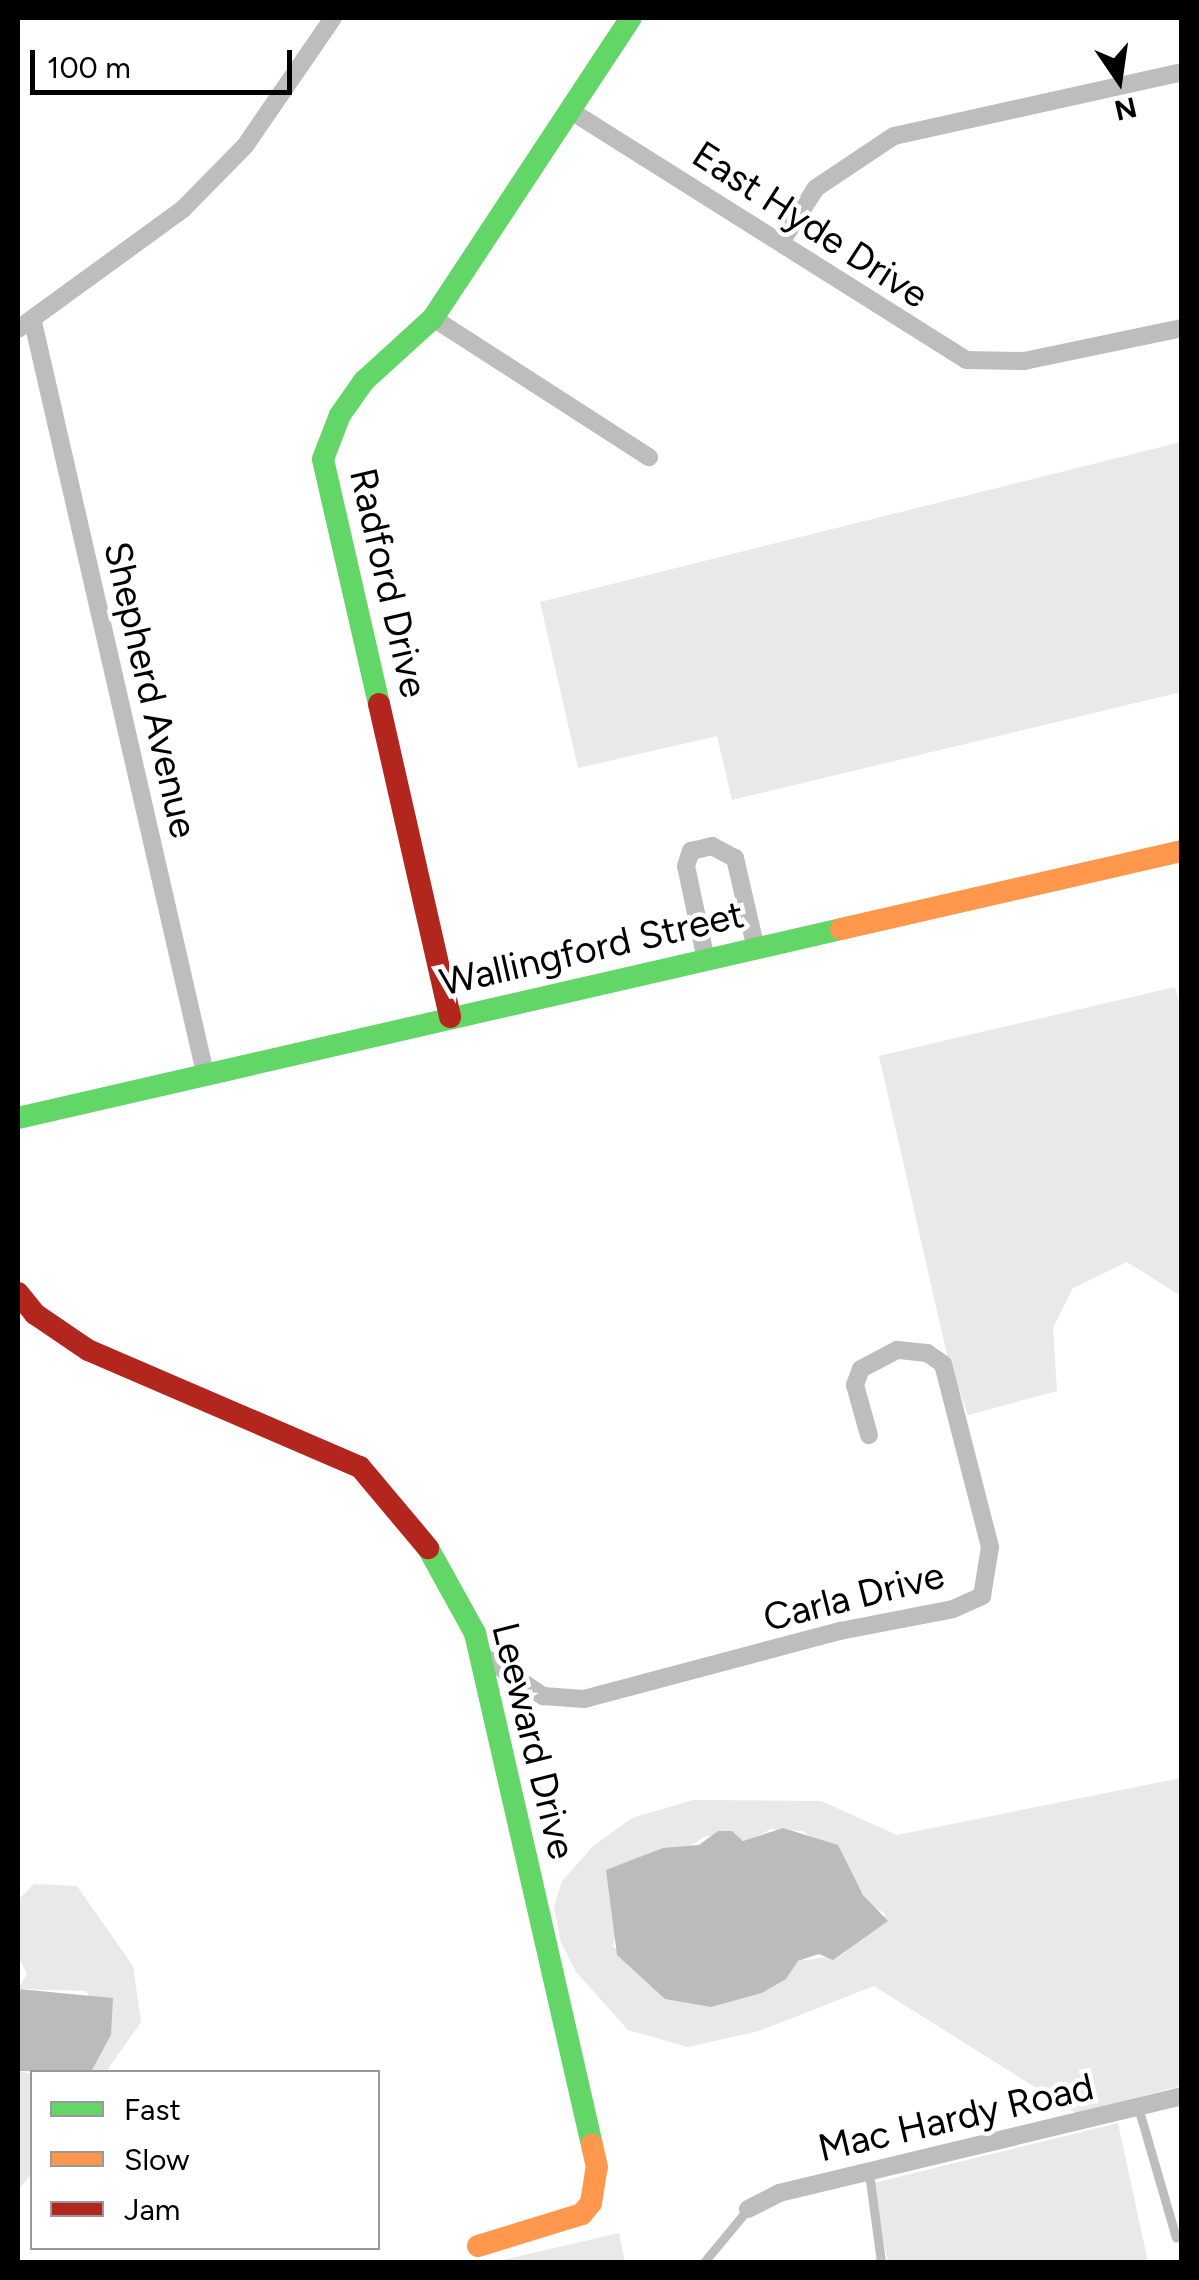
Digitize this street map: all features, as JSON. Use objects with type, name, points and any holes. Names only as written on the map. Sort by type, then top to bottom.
[{"type":"street","points":[[25,326],[183,209],[245,146],[333,18]]},
{"type":"street","name":"Radford Drive","points":[[450,1017],[324,459],[340,414],[364,380],[432,318],[632,18]]},
{"type":"street","points":[[781,242],[816,188],[894,136],[1182,72]]},
{"type":"street","name":"East Hyde Drive","points":[[571,112],[966,360],[1024,362],[1182,328]]},
{"type":"street","points":[[432,318],[649,457]]},
{"type":"street","name":"Shepherd Avenue","points":[[25,326],[205,1073]]},
{"type":"street","points":[[706,960],[686,866],[691,851],[712,846],[734,858],[756,949]]},
{"type":"street","name":"Wallingford Street","points":[[18,1118],[1182,852]]},
{"type":"street","name":"Leeward Drive","points":[[18,1293],[36,1314],[88,1350],[360,1468],[441,1564],[480,1654],[597,2167],[591,2204],[582,2214],[478,2246]]},
{"type":"street","name":"Carla Drive","points":[[480,1654],[543,1696],[584,1700],[840,1632],[953,1609],[982,1596],[990,1547],[943,1364],[927,1353],[896,1350],[861,1369],[855,1385],[869,1435]]},
{"type":"street","name":"Mac Hardy Road","points":[[748,2209],[779,2193],[1182,2096]]},
{"type":"lane","points":[[1138,2107],[1176,2238]]},
{"type":"lane","points":[[869,2173],[881,2262]]},
{"type":"lane","points":[[704,2262],[748,2209]]},
{"type":"shaded area","points":[[1181,442],[1181,692],[732,800],[717,736],[578,768],[540,602]]},
{"type":"shaded area","points":[[1175,987],[1182,1013],[1181,1296],[1127,1262],[1073,1288],[1053,1328],[1057,1391],[968,1415],[947,1355],[879,1056]]},
{"type":"shaded area","points":[[1181,1778],[1181,2086],[1076,2113],[874,1986],[759,2031],[688,2047],[628,2030],[576,1972],[561,1943],[554,1907],[562,1881],[593,1846],[632,1818],[693,1800],[821,1801],[897,1835]],"holes":[[[771,1829],[802,1831],[841,1858],[870,1905],[886,1914],[842,1955],[798,1961],[785,1979],[762,1993],[711,2007],[665,1999],[613,1946],[617,1933],[611,1903],[646,1858],[663,1848],[685,1849],[706,1836],[749,1841]]]},
{"type":"shaded area","points":[[783,1828],[838,1845],[863,1895],[888,1921],[833,1960],[819,1954],[798,1961],[786,1979],[762,1993],[711,2007],[665,1999],[617,1955],[606,1870],[663,1848],[699,1845],[718,1831],[732,1831],[743,1841]]},
{"type":"shaded area","points":[[34,1884],[77,1886],[133,1966],[141,2022],[107,2070],[92,2070],[111,2035],[86,1991],[18,1989],[27,1974],[18,1956],[18,1900]]},
{"type":"shaded area","points":[[18,1989],[113,1998],[111,2035],[92,2070],[18,2071]]},
{"type":"shaded area","points":[[18,2071],[30,2074],[30,2176],[18,2190]]},
{"type":"shaded area","points":[[1118,2123],[1148,2262],[888,2262],[870,2184]]},
{"type":"shaded area","points":[[619,2233],[625,2262],[494,2262]]},
{"type":"traffic: fast","points":[[379,704],[323,459],[340,415],[364,381],[433,318],[631,18]]},
{"type":"traffic: fast","points":[[18,1118],[841,929]]},
{"type":"traffic: fast","points":[[428,1548],[475,1633],[592,2145]]},
{"type":"traffic: slow","points":[[841,929],[1182,851]]},
{"type":"traffic: slow","points":[[478,2246],[582,2214],[591,2203],[597,2167],[592,2145]]},
{"type":"traffic: jam","points":[[379,704],[450,1017]]},
{"type":"traffic: jam","points":[[18,1293],[35,1314],[88,1350],[360,1467],[428,1548]]}]
